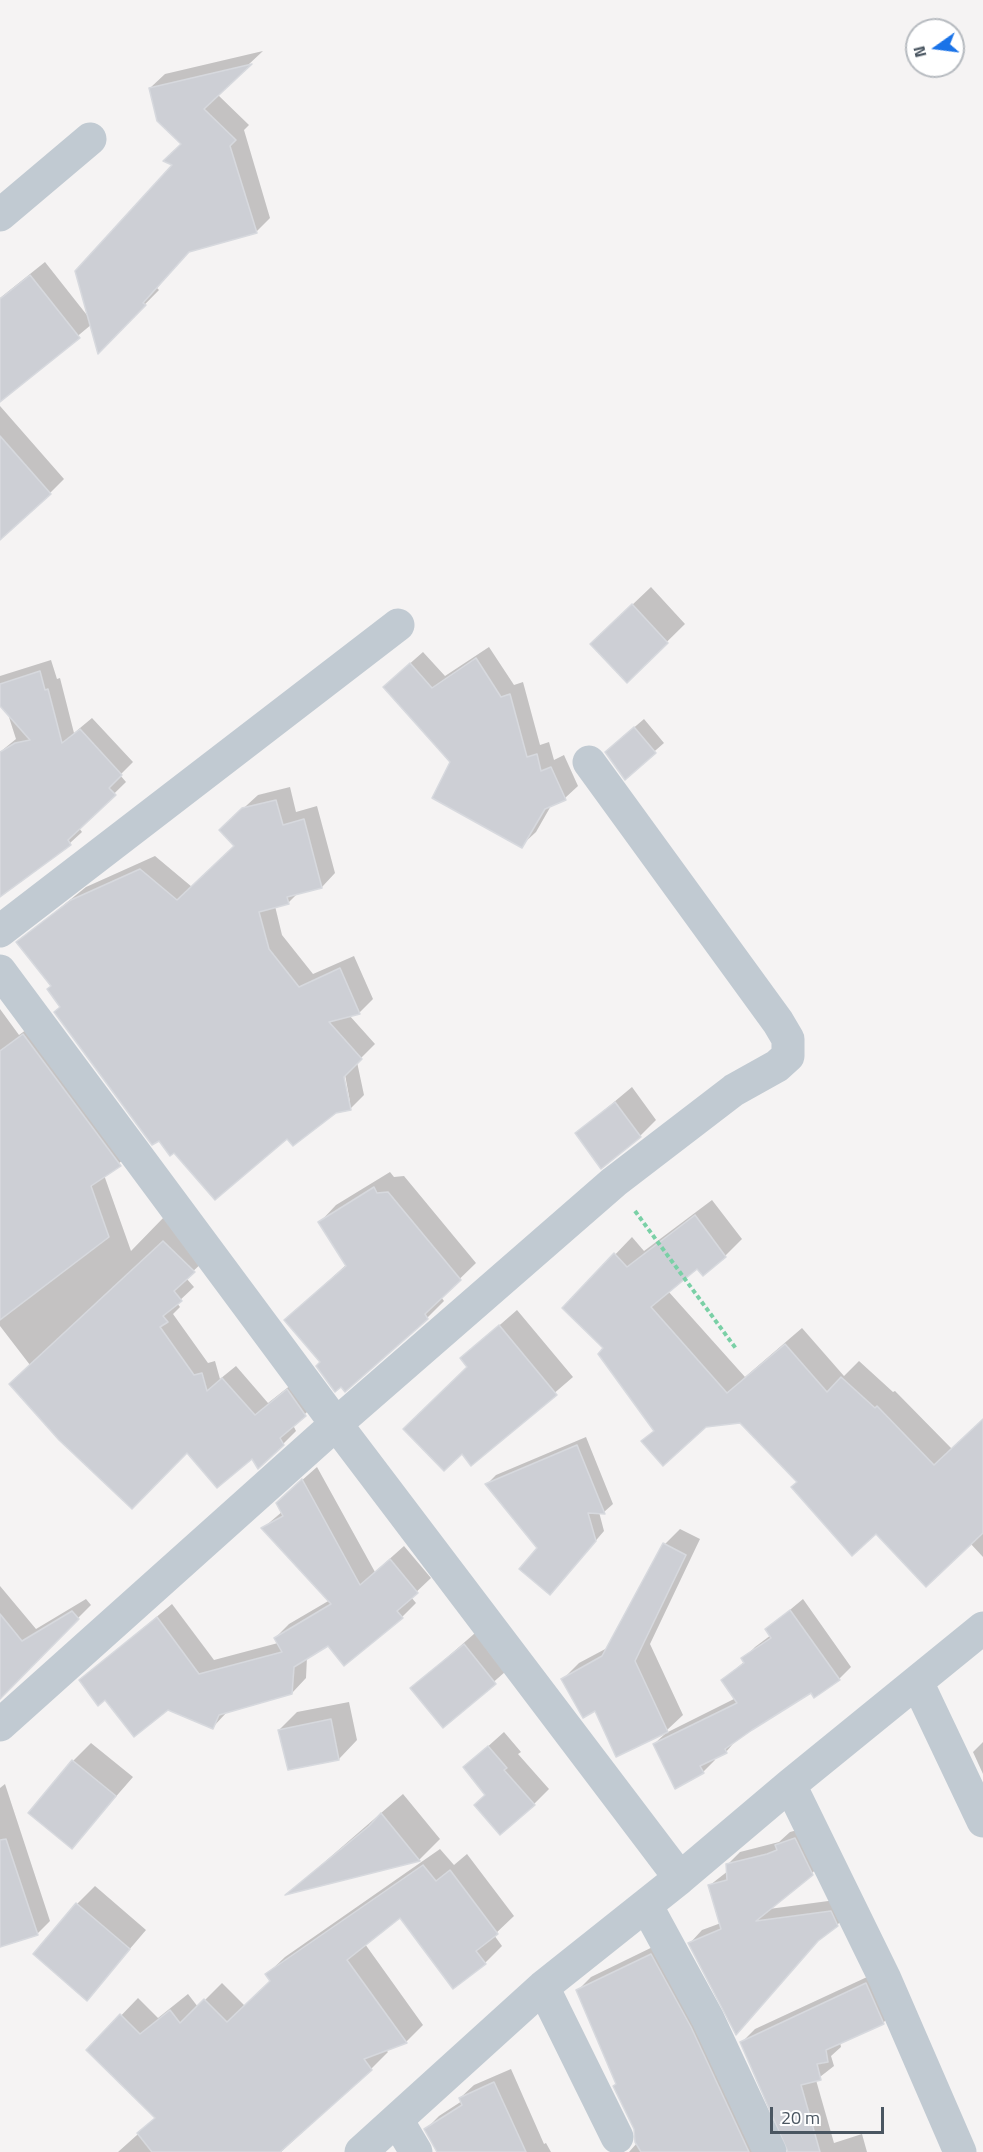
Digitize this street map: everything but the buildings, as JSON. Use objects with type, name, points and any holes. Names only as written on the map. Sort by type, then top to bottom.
[{"type":"street","points":[[0,215],[90,139]]},
{"type":"street","points":[[0,931],[398,625]]},
{"type":"street","points":[[0,1725],[336,1424],[614,1182],[734,1090],[777,1066],[788,1056],[788,1039],[707,921],[589,762]]},
{"type":"street","points":[[0,971],[336,1424],[680,1878]]},
{"type":"street","points":[[361,2152],[543,1987],[680,1878],[983,1628]]},
{"type":"street","points":[[917,1682],[983,1821]]},
{"type":"street","points":[[790,1785],[885,1979],[960,2152]]},
{"type":"street","points":[[646,1905],[708,2019],[770,2152]]},
{"type":"street","points":[[543,1987],[617,2137]]},
{"type":"street","points":[[397,2120],[416,2152]]},
{"type":"path","points":[[614,1182],[737,1350]]}]
